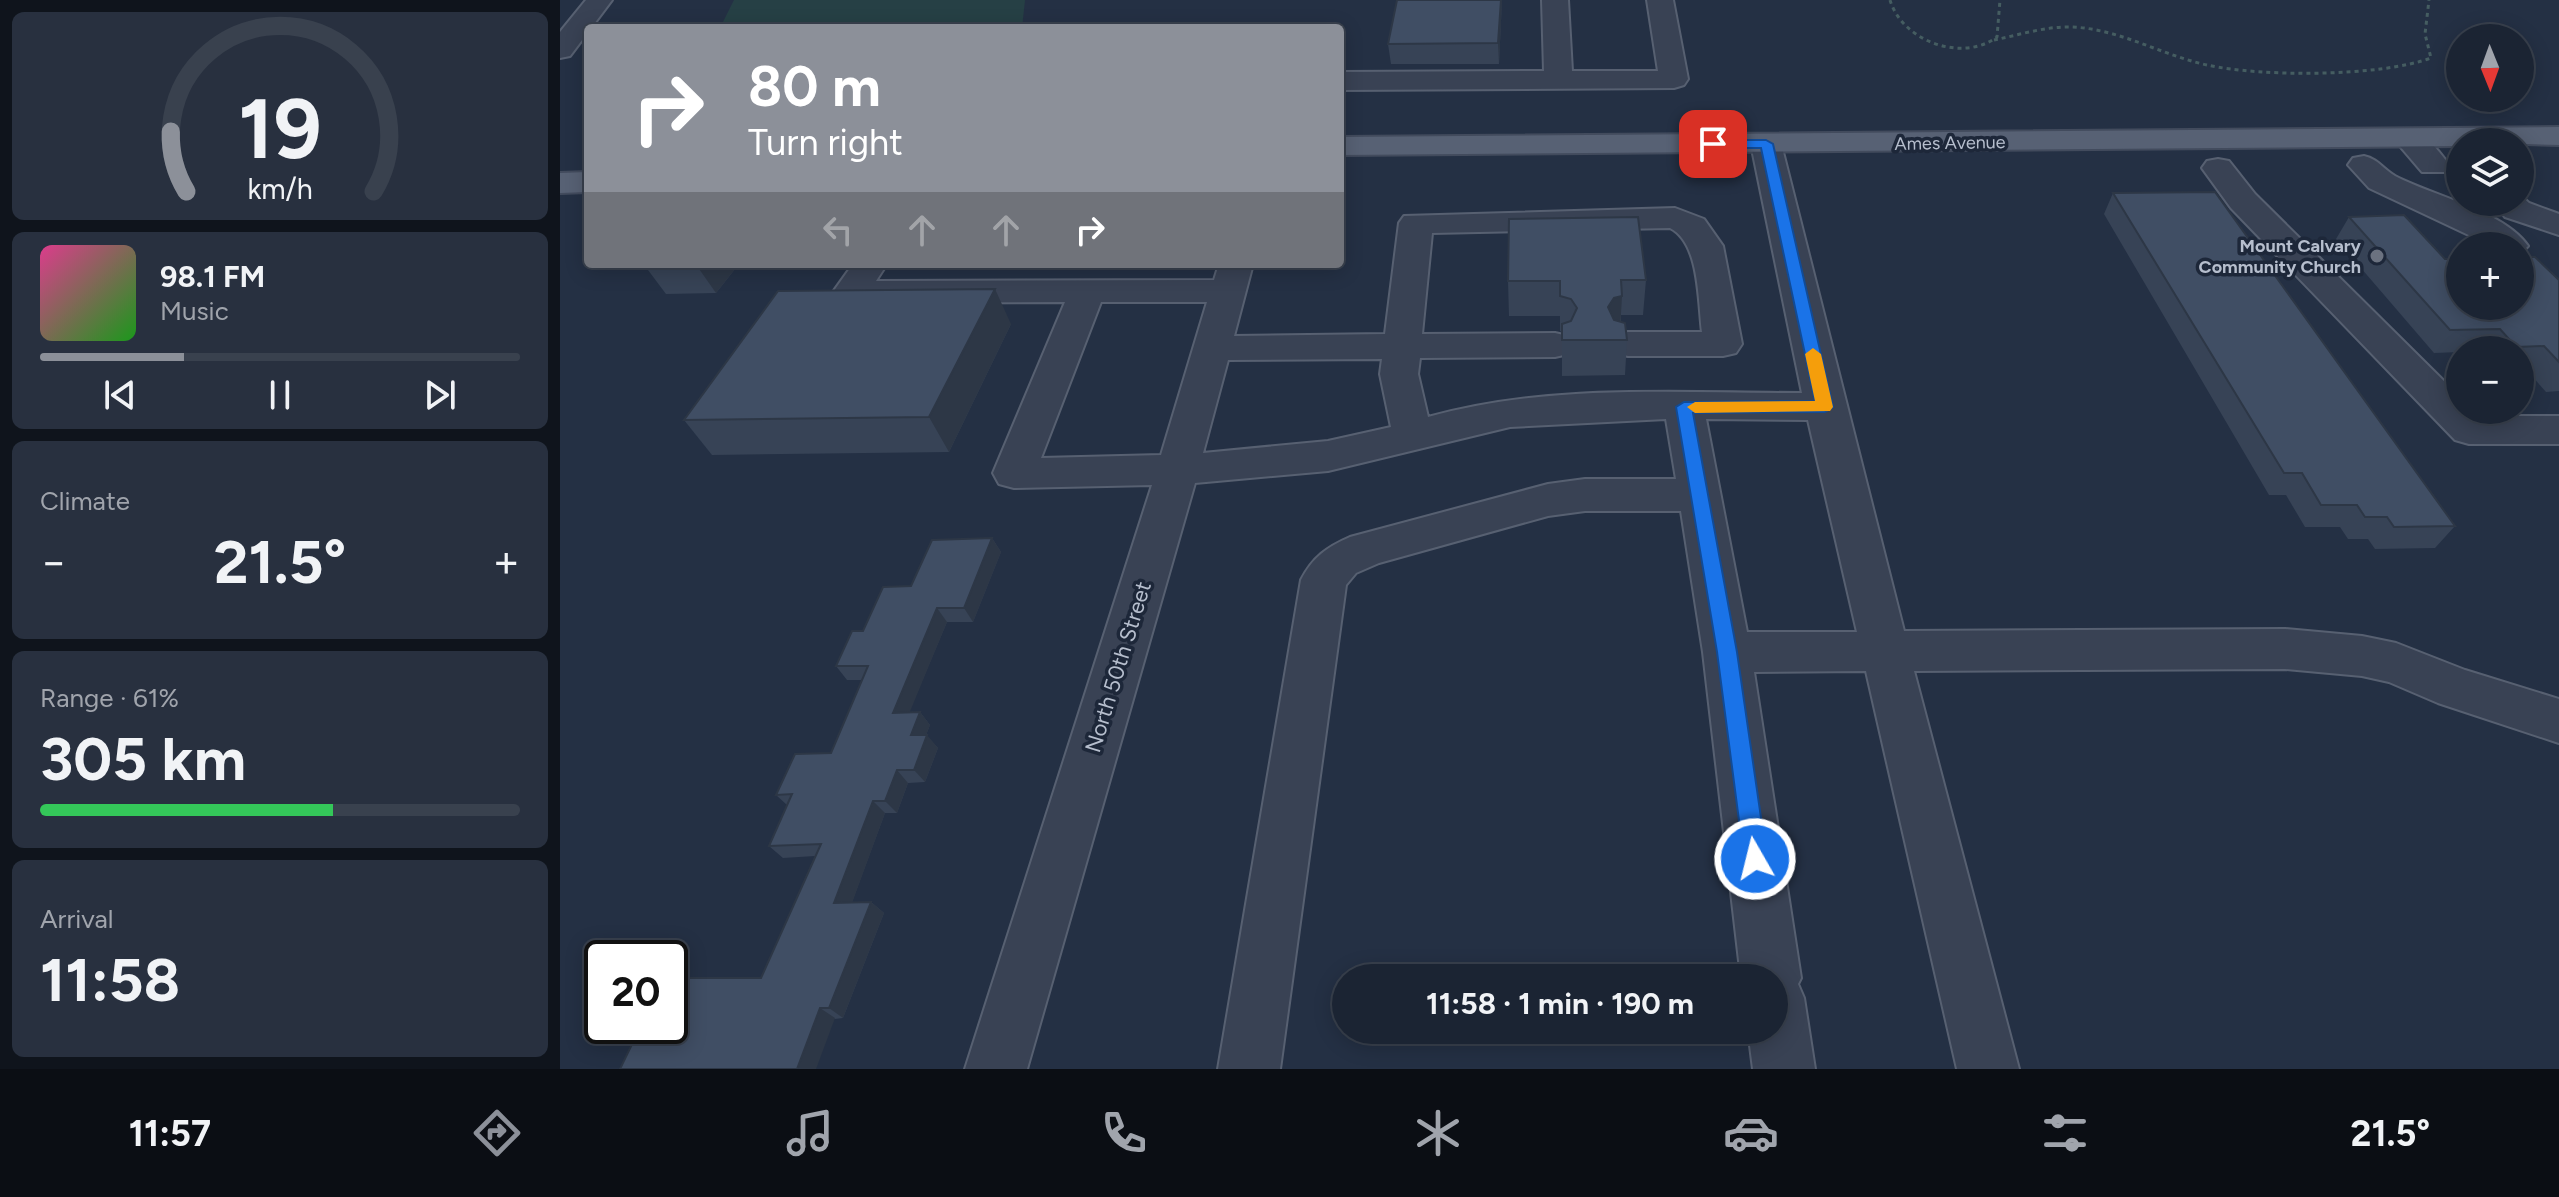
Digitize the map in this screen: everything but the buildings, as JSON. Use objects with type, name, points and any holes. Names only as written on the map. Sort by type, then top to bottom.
[{"type":"main road","name":"Ames Avenue","points":[[1758,163],[2408,138],[2559,136]]},
{"type":"main road","name":"Ames Avenue","points":[[1344,146],[1758,163],[2218,168],[2446,165]]},
{"type":"main road","points":[[560,154],[584,154]]},
{"type":"main road","points":[[2534,164],[2559,163]]},
{"type":"main road","points":[[1344,175],[1683,173]]},
{"type":"main road","points":[[560,183],[584,182]]},
{"type":"street","points":[[560,50],[599,0]]},
{"type":"street","points":[[1555,0],[1558,80]]},
{"type":"street","points":[[1344,81],[1674,79],[1660,0]]},
{"type":"street","points":[[2408,138],[2446,165]]},
{"type":"street","points":[[1758,163],[1825,407],[1887,651],[1988,1069]]},
{"type":"street","points":[[2364,165],[2380,181],[2446,209]]},
{"type":"street","points":[[2218,168],[2243,201],[2469,430],[2559,430]]},
{"type":"street","points":[[2534,215],[2559,225]]},
{"type":"street","points":[[2460,216],[2494,232]]},
{"type":"street","points":[[1412,433],[1399,374],[1416,223],[1675,218],[1692,226],[1706,246],[1723,344],[1628,344]]},
{"type":"street","points":[[867,268],[851,292],[1088,291],[1232,278]]},
{"type":"street","name":"North 50th Street","points":[[996,1069],[1177,472],[1232,278]]},
{"type":"street","points":[[1088,291],[1014,473],[1177,472],[1331,455],[1412,433],[1506,413],[1600,404],[1825,407]]},
{"type":"street","points":[[1213,348],[1555,345]]},
{"type":"street","points":[[1684,407],[1727,652],[1769,964]]},
{"type":"street","points":[[1249,1069],[1324,580],[1340,561],[1366,549],[1548,500],[1585,495],[1699,495]]},
{"type":"street","points":[[1727,652],[2285,649],[2362,656],[2396,663],[2455,688],[2559,721]]},
{"type":"street","points":[[1780,1044],[1784,1069]]},
{"type":"path","points":[[1890,0],[1896,20],[1925,40],[1960,47],[2073,27],[2141,43],[2209,65],[2271,71],[2374,68],[2416,64],[2431,58],[2425,34],[2429,0]]},
{"type":"path","points":[[1994,40],[2000,31],[2000,0]]},
{"type":"green space","points":[[734,0],[1025,0],[1022,24],[722,24]]},
{"type":"slow traffic","points":[[1695,407],[1825,407],[1813,354]]},
{"type":"place","name":"Mount Calvary Community Church","points":[[2377,256]]},
{"type":"route","points":[[1713,144],[1766,144],[1825,407],[1684,407],[1727,652],[1755,859]]}]
